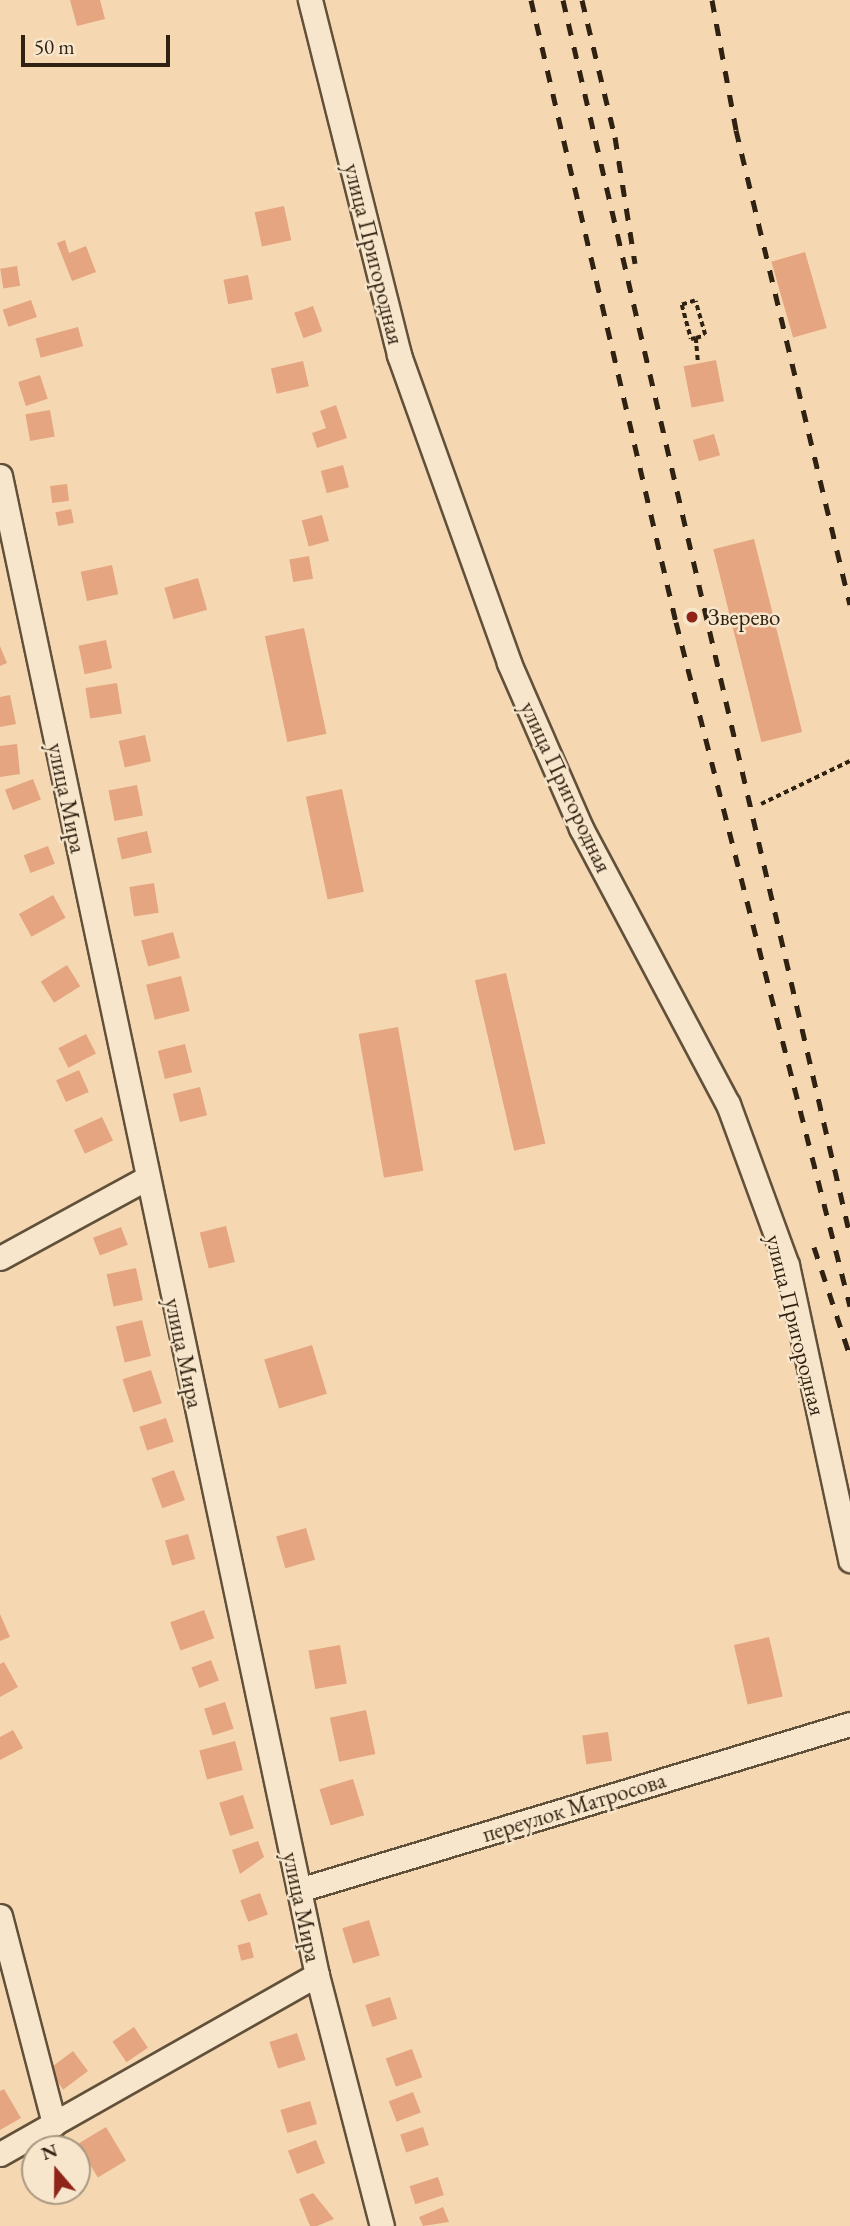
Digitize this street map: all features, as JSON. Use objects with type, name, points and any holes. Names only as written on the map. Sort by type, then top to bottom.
[{"type":"street","name":"улица Пригородная","points":[[310,0],[399,355],[509,663],[581,828],[728,1104],[786,1265],[850,1560]]},
{"type":"street","name":"улица Мира","points":[[0,476],[317,1975],[382,2226]]},
{"type":"street","points":[[0,1258],[147,1178]]},
{"type":"street","name":"переулок Матросова","points":[[299,1890],[850,1724]]},
{"type":"street","points":[[0,1916],[54,2124]]},
{"type":"street","points":[[0,2154],[317,1975]]},
{"type":"path","points":[[695,301],[705,335],[696,338],[691,339],[682,305],[695,301]]},
{"type":"path","points":[[696,338],[698,363]]},
{"type":"path","points":[[761,804],[850,761]]},
{"type":"building","points":[[70,0],[100,0],[105,19],[77,26]]},
{"type":"building","points":[[284,206],[291,240],[262,246],[255,212]]},
{"type":"building","points":[[65,240],[69,253],[86,246],[96,272],[72,281],[57,243]]},
{"type":"building","points":[[805,252],[827,328],[793,338],[771,262]]},
{"type":"building","points":[[17,266],[20,286],[3,288],[0,269]]},
{"type":"building","points":[[248,275],[253,300],[228,304],[223,280]]},
{"type":"building","points":[[31,300],[37,317],[8,327],[3,310]]},
{"type":"building","points":[[313,306],[322,331],[303,338],[294,313]]},
{"type":"building","points":[[78,327],[83,346],[41,358],[35,338]]},
{"type":"building","points":[[716,360],[724,401],[692,408],[684,366]]},
{"type":"building","points":[[303,361],[309,386],[277,394],[271,368]]},
{"type":"building","points":[[40,375],[48,399],[26,406],[18,382]]},
{"type":"building","points":[[336,405],[347,438],[317,448],[312,433],[326,428],[320,411]]},
{"type":"building","points":[[50,410],[55,437],[30,441],[25,414]]},
{"type":"building","points":[[714,434],[720,455],[699,461],[693,440]]},
{"type":"building","points":[[343,465],[349,487],[327,493],[321,471]]},
{"type":"building","points":[[67,484],[69,501],[52,503],[50,486]]},
{"type":"building","points":[[71,509],[74,523],[58,526],[55,512]]},
{"type":"building","points":[[322,515],[329,541],[309,547],[302,520]]},
{"type":"building","points":[[754,539],[802,732],[761,742],[713,549]]},
{"type":"building","points":[[309,556],[313,579],[293,582],[289,559]]},
{"type":"building","points":[[112,565],[118,594],[87,601],[81,572]]},
{"type":"building","points":[[198,578],[207,610],[173,619],[164,588]]},
{"type":"building","points":[[304,628],[326,734],[287,742],[265,636]]},
{"type":"building","points":[[106,640],[112,668],[85,674],[79,646]]},
{"type":"building","points":[[0,646],[7,663],[0,666]]},
{"type":"building","points":[[117,683],[122,714],[90,719],[85,688]]},
{"type":"building","points":[[10,695],[16,724],[0,727],[0,697]]},
{"type":"building","points":[[145,735],[151,761],[125,767],[119,741]]},
{"type":"building","points":[[17,744],[20,774],[0,777],[0,746]]},
{"type":"building","points":[[33,779],[41,800],[13,810],[5,790]]},
{"type":"building","points":[[137,785],[143,815],[114,821],[109,791]]},
{"type":"building","points":[[342,789],[364,892],[328,899],[306,797]]},
{"type":"building","points":[[147,831],[152,852],[122,859],[117,838]]},
{"type":"building","points":[[48,846],[55,864],[31,873],[24,855]]},
{"type":"building","points":[[154,883],[159,913],[134,917],[129,887]]},
{"type":"building","points":[[53,895],[66,918],[31,937],[19,914]]},
{"type":"building","points":[[173,932],[180,958],[148,967],[141,941]]},
{"type":"building","points":[[67,965],[80,986],[54,1003],[41,981]]},
{"type":"building","points":[[506,973],[545,1144],[514,1151],[475,980]]},
{"type":"building","points":[[181,976],[190,1011],[155,1020],[146,985]]},
{"type":"building","points":[[398,1027],[423,1171],[384,1178],[359,1034]]},
{"type":"building","points":[[86,1034],[96,1054],[68,1068],[58,1048]]},
{"type":"building","points":[[185,1044],[192,1072],[165,1079],[158,1051]]},
{"type":"building","points":[[79,1070],[89,1092],[66,1102],[56,1080]]},
{"type":"building","points":[[200,1087],[207,1115],[180,1122],[173,1094]]},
{"type":"building","points":[[102,1117],[113,1141],[85,1154],[74,1130]]},
{"type":"building","points":[[226,1226],[235,1262],[209,1268],[200,1233]]},
{"type":"building","points":[[121,1227],[128,1245],[100,1255],[93,1238]]},
{"type":"building","points":[[136,1268],[143,1300],[114,1307],[107,1274]]},
{"type":"building","points":[[142,1320],[151,1356],[125,1362],[116,1327]]},
{"type":"building","points":[[312,1345],[327,1394],[279,1408],[264,1360]]},
{"type":"building","points":[[151,1370],[162,1403],[133,1413],[122,1379]]},
{"type":"building","points":[[166,1418],[174,1442],[147,1450],[139,1427]]},
{"type":"building","points":[[174,1470],[185,1500],[162,1508],[151,1478]]},
{"type":"building","points":[[306,1528],[315,1560],[285,1568],[276,1537]]},
{"type":"building","points":[[188,1534],[195,1559],[172,1566],[165,1541]]},
{"type":"building","points":[[204,1610],[214,1638],[180,1651],[170,1622]]},
{"type":"building","points":[[0,1614],[10,1637],[0,1641]]},
{"type":"building","points":[[769,1637],[783,1696],[748,1705],[734,1645]]},
{"type":"building","points":[[340,1645],[347,1683],[315,1689],[308,1651]]},
{"type":"building","points":[[211,1660],[219,1681],[199,1688],[191,1668]]},
{"type":"building","points":[[4,1662],[18,1687],[0,1697],[0,1664]]},
{"type":"building","points":[[225,1702],[234,1729],[213,1735],[204,1709]]},
{"type":"building","points":[[366,1710],[375,1754],[339,1762],[330,1718]]},
{"type":"building","points":[[13,1730],[23,1748],[0,1760],[0,1737]]},
{"type":"building","points":[[608,1732],[612,1761],[586,1764],[582,1736]]},
{"type":"building","points":[[235,1741],[243,1770],[207,1780],[199,1751]]},
{"type":"building","points":[[353,1779],[364,1815],[331,1826],[320,1789]]},
{"type":"building","points":[[243,1795],[254,1828],[230,1836],[219,1803]]},
{"type":"building","points":[[258,1841],[264,1857],[240,1874],[232,1850]]},
{"type":"building","points":[[260,1893],[268,1915],[248,1922],[240,1900]]},
{"type":"building","points":[[369,1920],[380,1955],[353,1964],[342,1928]]},
{"type":"building","points":[[250,1942],[254,1958],[241,1961],[237,1945]]},
{"type":"building","points":[[390,1997],[397,2019],[372,2027],[365,2005]]},
{"type":"building","points":[[134,2027],[148,2048],[126,2062],[112,2042]]},
{"type":"building","points":[[297,2033],[306,2060],[278,2069],[269,2042]]},
{"type":"building","points":[[412,2049],[422,2077],[396,2087],[386,2059]]},
{"type":"building","points":[[73,2051],[88,2071],[63,2090],[48,2070]]},
{"type":"building","points":[[4,2089],[21,2118],[0,2130],[0,2091]]},
{"type":"building","points":[[413,2092],[421,2113],[397,2122],[389,2101]]},
{"type":"building","points":[[310,2101],[317,2124],[287,2133],[280,2110]]},
{"type":"building","points":[[106,2127],[126,2160],[98,2177],[91,2166],[91,2136]]},
{"type":"building","points":[[423,2127],[429,2145],[406,2152],[400,2134]]},
{"type":"building","points":[[316,2140],[325,2163],[297,2174],[288,2151]]},
{"type":"building","points":[[438,2177],[444,2195],[415,2204],[409,2186]]},
{"type":"building","points":[[313,2193],[334,2219],[310,2226],[299,2199]]},
{"type":"building","points":[[443,2207],[449,2222],[423,2226],[419,2217]]},
{"type":"railway","points":[[531,0],[676,622],[850,1306]]},
{"type":"railway","points":[[563,0],[850,1235]]},
{"type":"railway","points":[[582,0],[615,137],[635,263]]},
{"type":"railway","points":[[712,0],[736,130],[850,605]]},
{"type":"railway","points":[[814,1247],[850,1356]]},
{"type":"place","name":"Зверево","points":[[692,617]]}]
